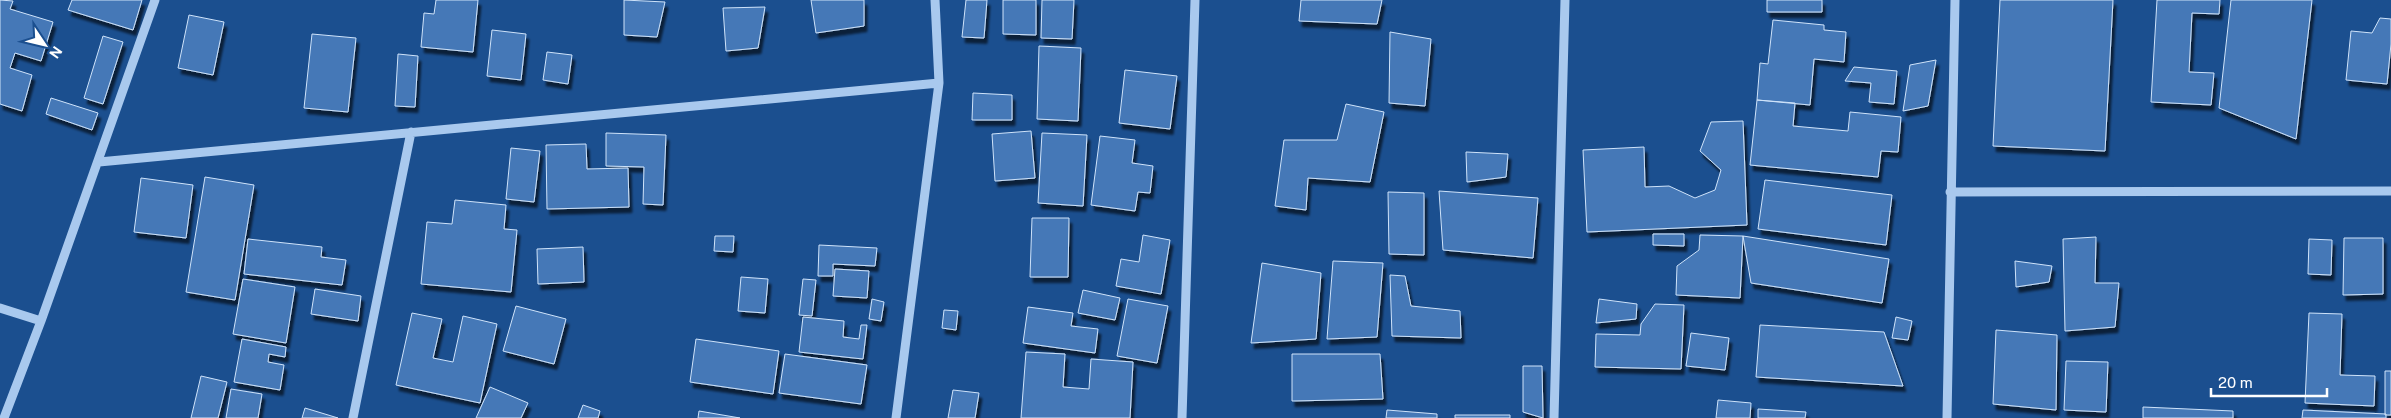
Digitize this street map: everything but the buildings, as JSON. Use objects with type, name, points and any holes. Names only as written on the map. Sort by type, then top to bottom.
[{"type":"street","points":[[4,418],[99,162],[155,0]]},
{"type":"street","points":[[896,418],[939,83],[935,0]]},
{"type":"street","points":[[1182,418],[1194,0]]},
{"type":"street","points":[[1554,418],[1565,0]]},
{"type":"street","points":[[1947,418],[1954,0]]},
{"type":"street","points":[[99,162],[939,83]]},
{"type":"street","points":[[353,418],[411,132]]},
{"type":"street","points":[[1950,192],[2391,191]]},
{"type":"street","points":[[0,308],[41,321]]}]
